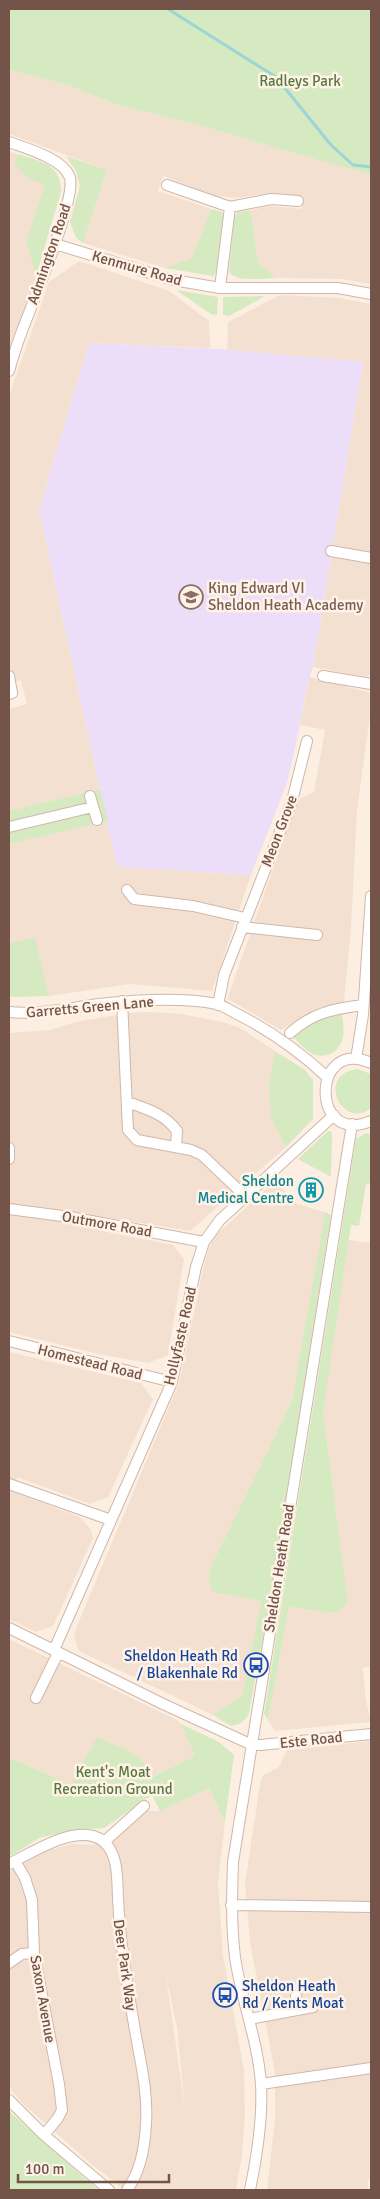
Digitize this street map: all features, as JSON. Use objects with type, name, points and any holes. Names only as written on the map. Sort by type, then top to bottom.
[{"type":"street","name":"Admington Road","points":[[9,142],[60,164],[70,178],[70,194],[55,244],[9,371]]},
{"type":"street","points":[[167,184],[230,207],[271,199],[298,201]]},
{"type":"street","points":[[220,288],[230,207]]},
{"type":"street","name":"Kenmure Road","points":[[55,244],[173,280],[220,288],[338,288],[371,294]]},
{"type":"street","points":[[332,551],[371,558]]},
{"type":"street","points":[[9,676],[12,694],[9,694]]},
{"type":"street","points":[[323,676],[371,684]]},
{"type":"street","name":"Meon Grove","points":[[218,1005],[224,975],[292,801],[307,741]]},
{"type":"street","points":[[90,796],[97,820]]},
{"type":"street","points":[[9,827],[93,807]]},
{"type":"street","points":[[126,890],[131,903],[193,906],[243,923],[317,935]]},
{"type":"street","points":[[356,1059],[363,1005],[371,896]]},
{"type":"street","points":[[122,1001],[128,1130],[137,1140],[176,1147],[202,1155],[246,1197]]},
{"type":"street","name":"Garretts Green Lane","points":[[9,1012],[31,1014],[122,1001],[187,1001],[218,1005],[280,1039],[306,1058],[327,1077]]},
{"type":"street","points":[[290,1033],[314,1015],[363,1005]]},
{"type":"street","points":[[371,1063],[356,1059],[338,1065],[327,1077],[324,1096],[327,1106],[334,1115],[352,1124],[371,1122]]},
{"type":"street","points":[[128,1102],[155,1112],[170,1121],[177,1131],[176,1147]]},
{"type":"street","name":"Hollyfaste Road","points":[[36,1698],[172,1382],[196,1267],[204,1242],[220,1220],[334,1115]]},
{"type":"street","name":"Sheldon Heath Road","points":[[250,2190],[258,2152],[261,2084],[235,1958],[231,1905],[233,1862],[250,1744],[352,1124]]},
{"type":"street","points":[[9,1148],[9,1159]]},
{"type":"street","name":"Outmore Road","points":[[9,1209],[70,1217],[204,1242]]},
{"type":"street","name":"Homestead Road","points":[[9,1341],[172,1382]]},
{"type":"street","points":[[9,1484],[111,1520]]},
{"type":"street","points":[[9,1628],[250,1744]]},
{"type":"street","name":"Este Road","points":[[250,1744],[261,1745],[371,1734]]},
{"type":"street","points":[[12,1862],[71,1835],[91,1835],[104,1842],[144,1806]]},
{"type":"street","name":"Deer Park Way","points":[[104,1842],[112,1853],[117,1867],[120,1948],[143,2079],[146,2122],[142,2157],[137,2176],[127,2190]]},
{"type":"street","name":"Saxon Avenue","points":[[12,1862],[25,1878],[32,1900],[34,1953],[62,2110],[44,2135]]},
{"type":"street","points":[[231,1905],[371,1907]]},
{"type":"street","points":[[9,1962],[22,1954],[34,1953]]},
{"type":"street","points":[[296,1996],[298,2010]]},
{"type":"street","points":[[249,2019],[314,2007]]},
{"type":"street","points":[[261,2084],[371,2068]]},
{"type":"street","points":[[9,2100],[44,2135],[109,2190]]},
{"type":"shaded area","points":[[9,70],[68,85],[118,105],[199,125],[371,174],[371,284],[342,279],[276,278],[258,263],[251,210],[270,206],[301,209],[303,196],[265,194],[237,198],[215,196],[163,176],[158,191],[211,209],[192,258],[165,268],[83,243],[107,170],[9,134]]},
{"type":"shaded area","points":[[9,151],[17,154],[15,162],[45,185],[26,241],[36,276],[9,349]]},
{"type":"shaded area","points":[[79,261],[169,291],[209,321],[210,348],[89,343],[39,510],[100,789],[9,811],[9,709],[27,704],[21,680],[9,683],[9,396],[49,282]]},
{"type":"shaded area","points":[[280,295],[339,298],[371,304],[371,674],[366,677],[313,667],[363,362],[227,350],[228,322]]},
{"type":"shaded area","name":"King Edward VI Sheldon Heath Academy","points":[[89,343],[220,349],[363,362],[313,667],[307,685],[287,783],[251,875],[117,867],[39,510]]},
{"type":"shaded area","points":[[309,677],[368,692],[371,697],[371,709],[357,810],[351,928],[344,1002],[320,1007],[281,1030],[228,999],[297,800],[314,792],[325,730],[300,725]]},
{"type":"shaded area","points":[[108,821],[117,867],[251,875],[212,991],[129,984],[49,996],[35,937],[9,943],[9,844]]},
{"type":"shaded area","points":[[129,1013],[181,1014],[223,1022],[240,1028],[275,1051],[269,1085],[271,1118],[286,1147],[190,1231],[104,1217],[103,1231],[173,1245],[184,1259],[168,1355],[148,1363],[98,1354],[9,1332],[9,1033],[50,1030],[80,1021]]},
{"type":"shaded area","points":[[275,1181],[297,1204],[325,1212],[292,1401],[212,1564],[208,1579],[212,1592],[261,1601],[242,1696],[213,1715],[79,1651],[74,1637],[179,1383],[209,1248],[215,1236]]},
{"type":"shaded area","points":[[348,1240],[371,1243],[371,1666],[363,1668],[366,1700],[371,1722],[275,1731],[268,1720],[289,1607],[334,1613],[348,1602],[323,1412]]},
{"type":"shaded area","points":[[9,1352],[141,1383],[153,1399],[108,1497],[90,1504],[17,1477],[14,1492],[80,1517],[91,1530],[93,1538],[53,1626],[36,1632],[9,1619]]},
{"type":"shaded area","points":[[9,1639],[177,1720],[181,1724],[195,1756],[150,1778],[142,1760],[71,1785],[9,1757]]},
{"type":"shaded area","points":[[371,1741],[371,2176],[368,2181],[368,2190],[267,2190],[275,2119],[275,2072],[250,1942],[245,1884],[260,1784],[263,1775],[279,1767],[287,1750]]},
{"type":"shaded area","points":[[209,1788],[225,1822],[218,1882],[223,1955],[244,2070],[245,2115],[242,2155],[236,2190],[125,2190],[90,2163],[21,2102],[9,2086],[9,1872],[46,1851],[72,1844],[94,1845],[146,1811],[160,1811]],"holes":[[[166,1975],[177,2028],[185,2110]]]},
{"type":"green space","name":"Radleys Park","points":[[9,9],[371,9],[371,174],[199,125],[118,105],[68,85],[9,70]]},
{"type":"green space","points":[[17,154],[48,165],[53,169],[60,182],[61,192],[36,276],[26,241],[45,185],[31,179],[21,171],[15,162]]},
{"type":"green space","points":[[66,156],[107,170],[83,243],[76,238],[70,222],[80,186],[76,171]]},
{"type":"green space","points":[[211,209],[222,212],[224,219],[217,271],[213,276],[165,268],[192,258]]},
{"type":"green space","points":[[251,210],[258,263],[276,278],[244,279],[238,278],[229,272],[234,217],[238,212]]},
{"type":"green space","points":[[176,290],[218,297],[217,315],[211,314]]},
{"type":"green space","points":[[265,296],[229,316],[223,315],[223,297]]},
{"type":"green space","points":[[100,789],[108,821],[9,844],[9,811]]},
{"type":"green space","points":[[35,937],[49,996],[9,997],[9,943]]},
{"type":"green space","points":[[342,1013],[344,1031],[342,1040],[332,1053],[320,1056],[310,1052],[292,1036],[316,1022]]},
{"type":"green space","points":[[275,1051],[305,1070],[313,1080],[313,1119],[286,1147],[271,1118],[269,1085]]},
{"type":"green space","points":[[357,1069],[371,1074],[371,1108],[361,1113],[351,1112],[343,1107],[338,1099],[336,1090],[338,1081],[344,1073]]},
{"type":"green space","points":[[328,1131],[331,1131],[332,1134],[331,1177],[298,1159]]},
{"type":"green space","points":[[366,1133],[371,1134],[371,1183],[366,1184],[359,1226],[351,1225],[323,1412],[348,1602],[334,1613],[289,1607],[268,1720],[264,1714],[356,1139]]},
{"type":"green space","points":[[325,1212],[331,1215],[272,1588],[249,1713],[242,1722],[231,1726],[213,1715],[242,1696],[261,1601],[212,1592],[208,1579],[212,1564],[292,1401]]},
{"type":"green space","name":"Kent's Moat Recreation Ground","points":[[181,1724],[219,1742],[234,1755],[225,1822],[209,1788],[160,1811],[152,1795],[104,1828],[75,1830],[39,1838],[9,1857],[9,1757],[71,1785],[97,1737],[133,1753],[142,1760],[150,1778],[195,1756]]},
{"type":"green space","points":[[9,2111],[98,2190],[9,2190]]},
{"type":"waterway","points":[[168,9],[276,77],[331,145],[353,165],[371,167]]},
{"type":"place","name":"King Edward VI Sheldon Heath Academy","points":[[191,597]]},
{"type":"place","name":"Sheldon Medical Centre","points":[[311,1190]]},
{"type":"place","name":"Sheldon Heath Rd / Blakenhale Rd","points":[[256,1665]]},
{"type":"place","name":"Sheldon Heath Rd / Kents Moat","points":[[225,1995]]}]
